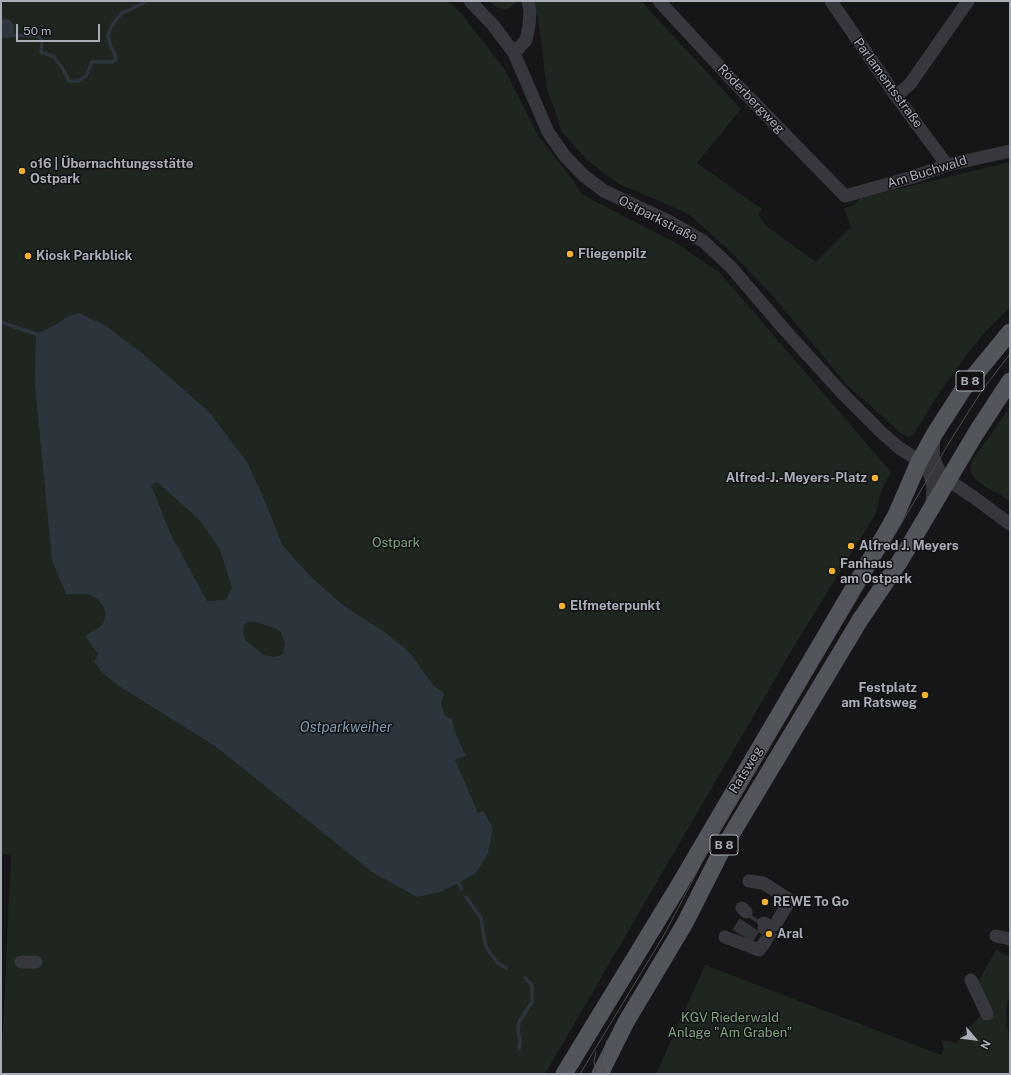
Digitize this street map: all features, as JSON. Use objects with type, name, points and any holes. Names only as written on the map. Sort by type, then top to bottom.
[{"type":"main road","name":"B 8","points":[[922,464],[935,433],[964,388],[1010,332]]},
{"type":"main road","name":"B 8","points":[[945,479],[1010,381]]},
{"type":"main road","name":"Ratsweg","points":[[569,1070],[887,532],[922,464]]},
{"type":"main road","name":"Ratsweg","points":[[600,1074],[626,1022],[676,940],[722,850],[850,635],[900,562],[927,516],[945,479]]},
{"type":"street","name":"Ostparkstraße","points":[[470,1],[492,25],[514,53],[548,132],[564,155],[583,175],[604,191],[682,229],[703,241],[730,266],[784,329],[848,398],[887,437],[922,464],[1010,524]]},
{"type":"street","points":[[514,53],[526,40],[530,26],[528,1]]},
{"type":"street","name":"Röderbergweg","points":[[659,1],[734,82],[845,196]]},
{"type":"street","name":"Parlamentsstraße","points":[[831,1],[896,96],[947,165]]},
{"type":"street","points":[[896,96],[910,84],[968,1]]},
{"type":"street","name":"Am Buchwald","points":[[845,196],[913,177],[947,165],[1010,151]]},
{"type":"street","name":"B 8","points":[[935,433],[932,442],[933,457],[935,465],[945,479]]},
{"type":"street","name":"B 8","points":[[922,464],[932,481],[934,494],[932,505],[927,516]]},
{"type":"street","points":[[750,881],[763,883],[790,900],[767,925]]},
{"type":"street","points":[[996,936],[1010,939]]},
{"type":"street","points":[[21,962],[36,962]]},
{"type":"street","points":[[971,980],[988,1014]]},
{"type":"green space","name":"Ostpark","points":[[1,1],[448,1],[460,12],[505,70],[539,137],[573,180],[581,194],[676,243],[720,273],[891,472],[882,489],[875,515],[799,638],[545,1074],[1,1074],[11,855],[1,853]]},
{"type":"green space","points":[[490,1],[519,1],[506,10],[496,7]]},
{"type":"green space","points":[[535,1],[641,1],[741,109],[697,163],[762,209],[758,214],[765,225],[816,262],[851,227],[844,208],[853,206],[861,198],[1010,162],[1010,307],[985,332],[964,358],[936,398],[913,435],[909,437],[902,434],[848,386],[771,294],[732,253],[691,216],[681,210],[619,184],[587,160],[562,132],[546,86]]},
{"type":"green space","points":[[1010,407],[1010,502],[977,480],[971,473],[970,467],[974,458]]},
{"type":"green space","name":"KGV Riederwald Anlage \"Am Graben\"","points":[[996,950],[1010,957],[1010,995],[1006,1011],[1007,1028],[1010,1038],[1010,1074],[656,1074],[705,965],[941,1055],[944,1049],[941,1040],[957,1043],[964,1032],[981,1016],[977,984]]},
{"type":"water","points":[[2,19],[8,19],[11,21],[14,26],[14,37],[1,38]]},
{"type":"water","name":"Ostparkweiher","points":[[79,313],[106,326],[143,354],[209,412],[247,462],[265,501],[282,545],[314,580],[344,606],[383,631],[409,652],[434,686],[444,693],[441,704],[445,716],[452,719],[454,730],[466,756],[455,760],[478,813],[483,811],[493,828],[488,853],[476,873],[440,892],[417,897],[372,872],[215,746],[119,686],[104,674],[94,662],[98,654],[85,636],[100,627],[104,622],[106,614],[103,606],[97,599],[88,594],[66,594],[52,560],[35,385],[36,334],[59,323],[68,316]],"holes":[[[157,482],[198,518],[220,549],[232,588],[226,600],[207,601],[170,533],[151,485]],[[256,622],[275,628],[281,632],[285,644],[283,654],[275,657],[264,655],[246,641],[243,634],[244,624]]]},
{"type":"waterway","points":[[14,35],[38,36],[42,41],[41,52],[54,57],[63,69],[69,81],[78,81],[86,76],[92,62],[112,62],[116,59],[111,48],[108,35],[112,25],[122,13],[146,1]]},
{"type":"waterway","points":[[1,322],[36,334]]},
{"type":"waterway","points":[[459,883],[461,889]]},
{"type":"waterway","points":[[466,897],[481,918],[485,943],[489,952],[498,963],[506,968]]},
{"type":"waterway","points":[[519,1049],[519,1022],[532,1002],[532,985],[525,978]]},
{"type":"tunnel","points":[[738,933],[750,914]]},
{"type":"tunnel","points":[[747,939],[759,920]]},
{"type":"tunnel","points":[[765,942],[775,925]]},
{"type":"tram line","points":[[580,1074],[664,935],[709,849],[950,441],[983,389],[1010,354]]},
{"type":"tram line","points":[[604,1074],[601,1063],[607,1040]]},
{"type":"tram line","points":[[596,1052],[594,1061],[596,1074]]},
{"type":"place","name":"o16 | Übernachtungsstätte Ostpark","points":[[22,171]]},
{"type":"place","name":"Fliegenpilz","points":[[570,254]]},
{"type":"place","name":"Kiosk Parkblick","points":[[28,256]]},
{"type":"place","name":"Alfred-J.-Meyers-Platz","points":[[875,478]]},
{"type":"place","name":"Alfred J. Meyers","points":[[851,546]]},
{"type":"place","name":"Fanhaus am Ostpark","points":[[832,571]]},
{"type":"place","name":"Elfmeterpunkt","points":[[562,606]]},
{"type":"place","name":"Festplatz am Ratsweg","points":[[925,695]]},
{"type":"place","name":"REWE To Go","points":[[765,902]]},
{"type":"place","name":"Aral","points":[[769,934]]}]
